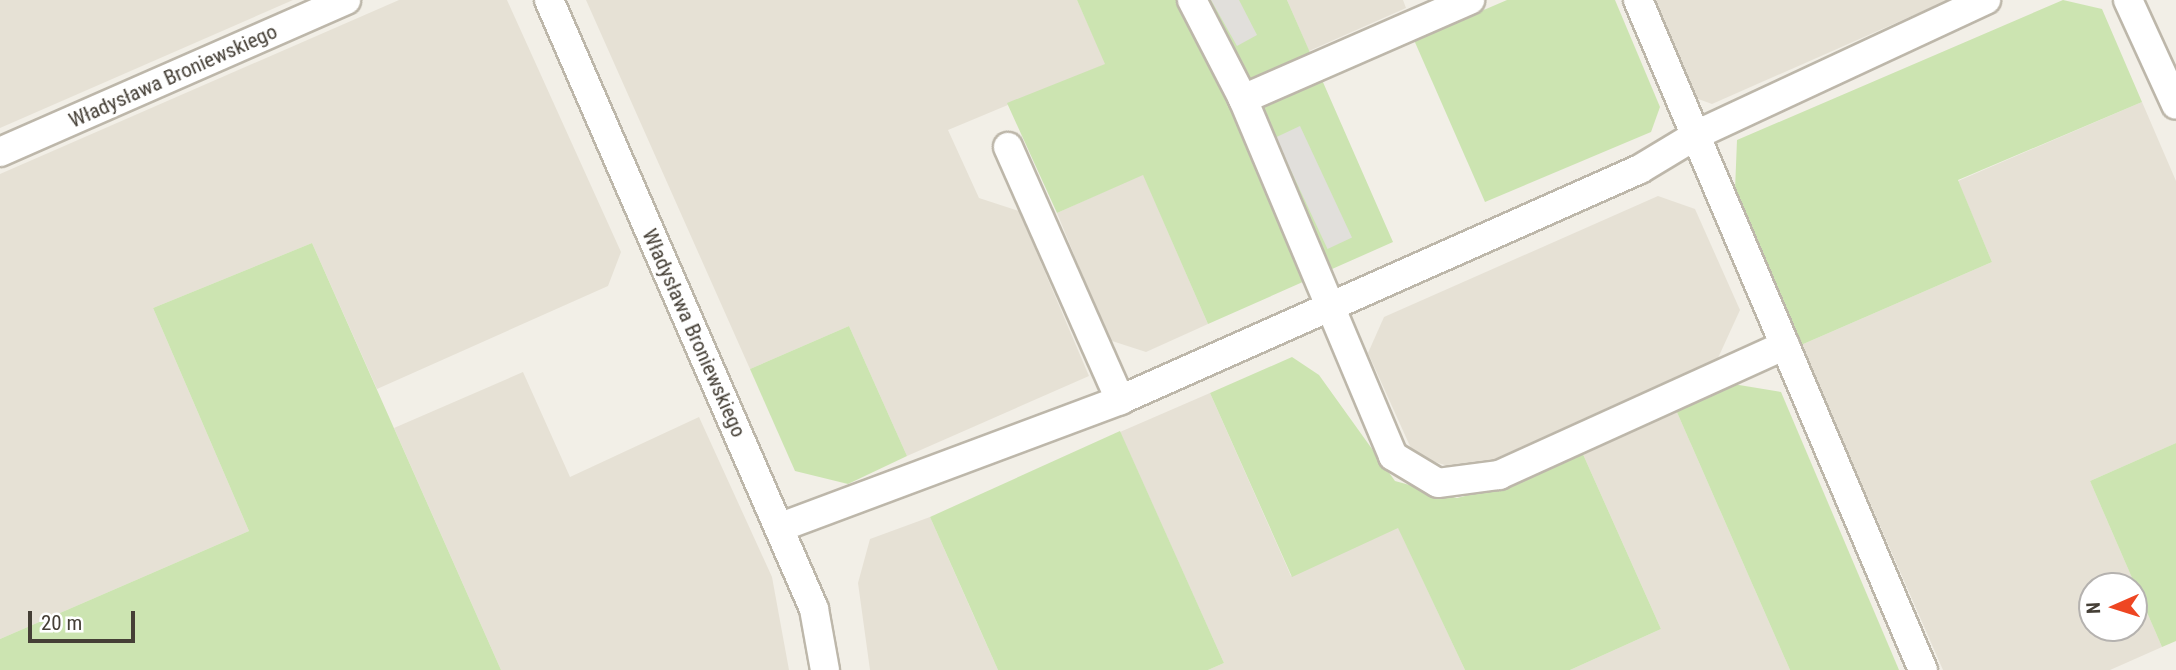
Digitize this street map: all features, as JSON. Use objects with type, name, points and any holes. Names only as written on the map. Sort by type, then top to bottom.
[{"type":"street","name":"Władysława Broniewskiego","points":[[0,152],[346,0]]},
{"type":"street","name":"Władysława Broniewskiego","points":[[549,0],[781,527],[814,609],[825,670]]},
{"type":"street","points":[[1192,0],[1243,99],[1393,456],[1438,482],[1499,475],[1785,345]]},
{"type":"street","points":[[1243,99],[1470,0]]},
{"type":"street","points":[[1638,0],[1698,134],[1923,670]]},
{"type":"street","points":[[781,527],[1120,400],[1328,305],[1640,169],[1698,134],[1986,0]]},
{"type":"street","points":[[2128,0],[2176,105]]},
{"type":"street","points":[[1008,148],[1120,400]]},
{"type":"shaded area","points":[[0,0],[293,0],[0,128]]},
{"type":"shaded area","points":[[399,0],[507,0],[621,252],[608,286],[377,389],[312,243],[153,308],[249,531],[0,639],[0,174]]},
{"type":"shaded area","points":[[586,0],[1077,0],[1106,64],[948,130],[979,198],[1019,211],[1089,376],[907,456],[849,326],[750,369]]},
{"type":"shaded area","points":[[1211,0],[1239,0],[1257,35],[1237,46]]},
{"type":"shaded area","points":[[1287,0],[1403,0],[1406,8],[1309,51]]},
{"type":"shaded area","points":[[1649,0],[1948,0],[1712,104],[1690,96]]},
{"type":"shaded area","points":[[2142,102],[2176,181],[2176,443],[2090,481],[2129,572],[2078,572],[2078,642],[2148,642],[2148,615],[2162,647],[2110,670],[1943,670],[1801,345],[1992,262],[1958,181]]},
{"type":"shaded area","points":[[1300,126],[1352,237],[1328,249],[1276,137]]},
{"type":"shaded area","points":[[1143,174],[1208,324],[1146,352],[1109,340],[1057,213]]},
{"type":"shaded area","points":[[1658,196],[1695,209],[1740,310],[1718,358],[1466,472],[1414,455],[1368,353],[1384,317]]},
{"type":"shaded area","points":[[523,372],[570,477],[699,417],[772,577],[789,670],[501,670],[394,428]]},
{"type":"shaded area","points":[[1210,393],[1291,576],[1398,527],[1465,670],[1208,670],[1224,663],[1120,432]]},
{"type":"shaded area","points":[[1676,410],[1790,670],[1570,670],[1661,629],[1582,452]]},
{"type":"shaded area","points":[[930,517],[998,670],[870,670],[858,583],[870,539]]},
{"type":"green space","points":[[1077,0],[1287,0],[1393,242],[1208,324],[1143,175],[1057,213],[1007,103],[1105,64]]},
{"type":"green space","points":[[1507,0],[1615,0],[1660,107],[1651,132],[1485,202],[1414,40]]},
{"type":"green space","points":[[2063,0],[2102,9],[2142,102],[1958,180],[1992,262],[1801,345],[1735,190],[1737,140]]},
{"type":"green space","points":[[312,243],[501,670],[0,670],[0,639],[249,531],[153,308]]},
{"type":"green space","points":[[849,326],[907,456],[848,484],[795,471],[750,369]]},
{"type":"green space","points":[[1292,357],[1319,375],[1395,481],[1457,498],[1517,483],[1582,452],[1661,629],[1570,670],[1465,670],[1398,528],[1292,577],[1210,393]]},
{"type":"green space","points":[[1733,384],[1781,392],[1899,670],[1790,670],[1676,410]]},
{"type":"green space","points":[[1120,431],[1224,663],[1208,670],[998,670],[930,517]]},
{"type":"green space","points":[[2176,443],[2176,641],[2162,647],[2148,615],[2148,572],[2129,572],[2090,481]]}]
